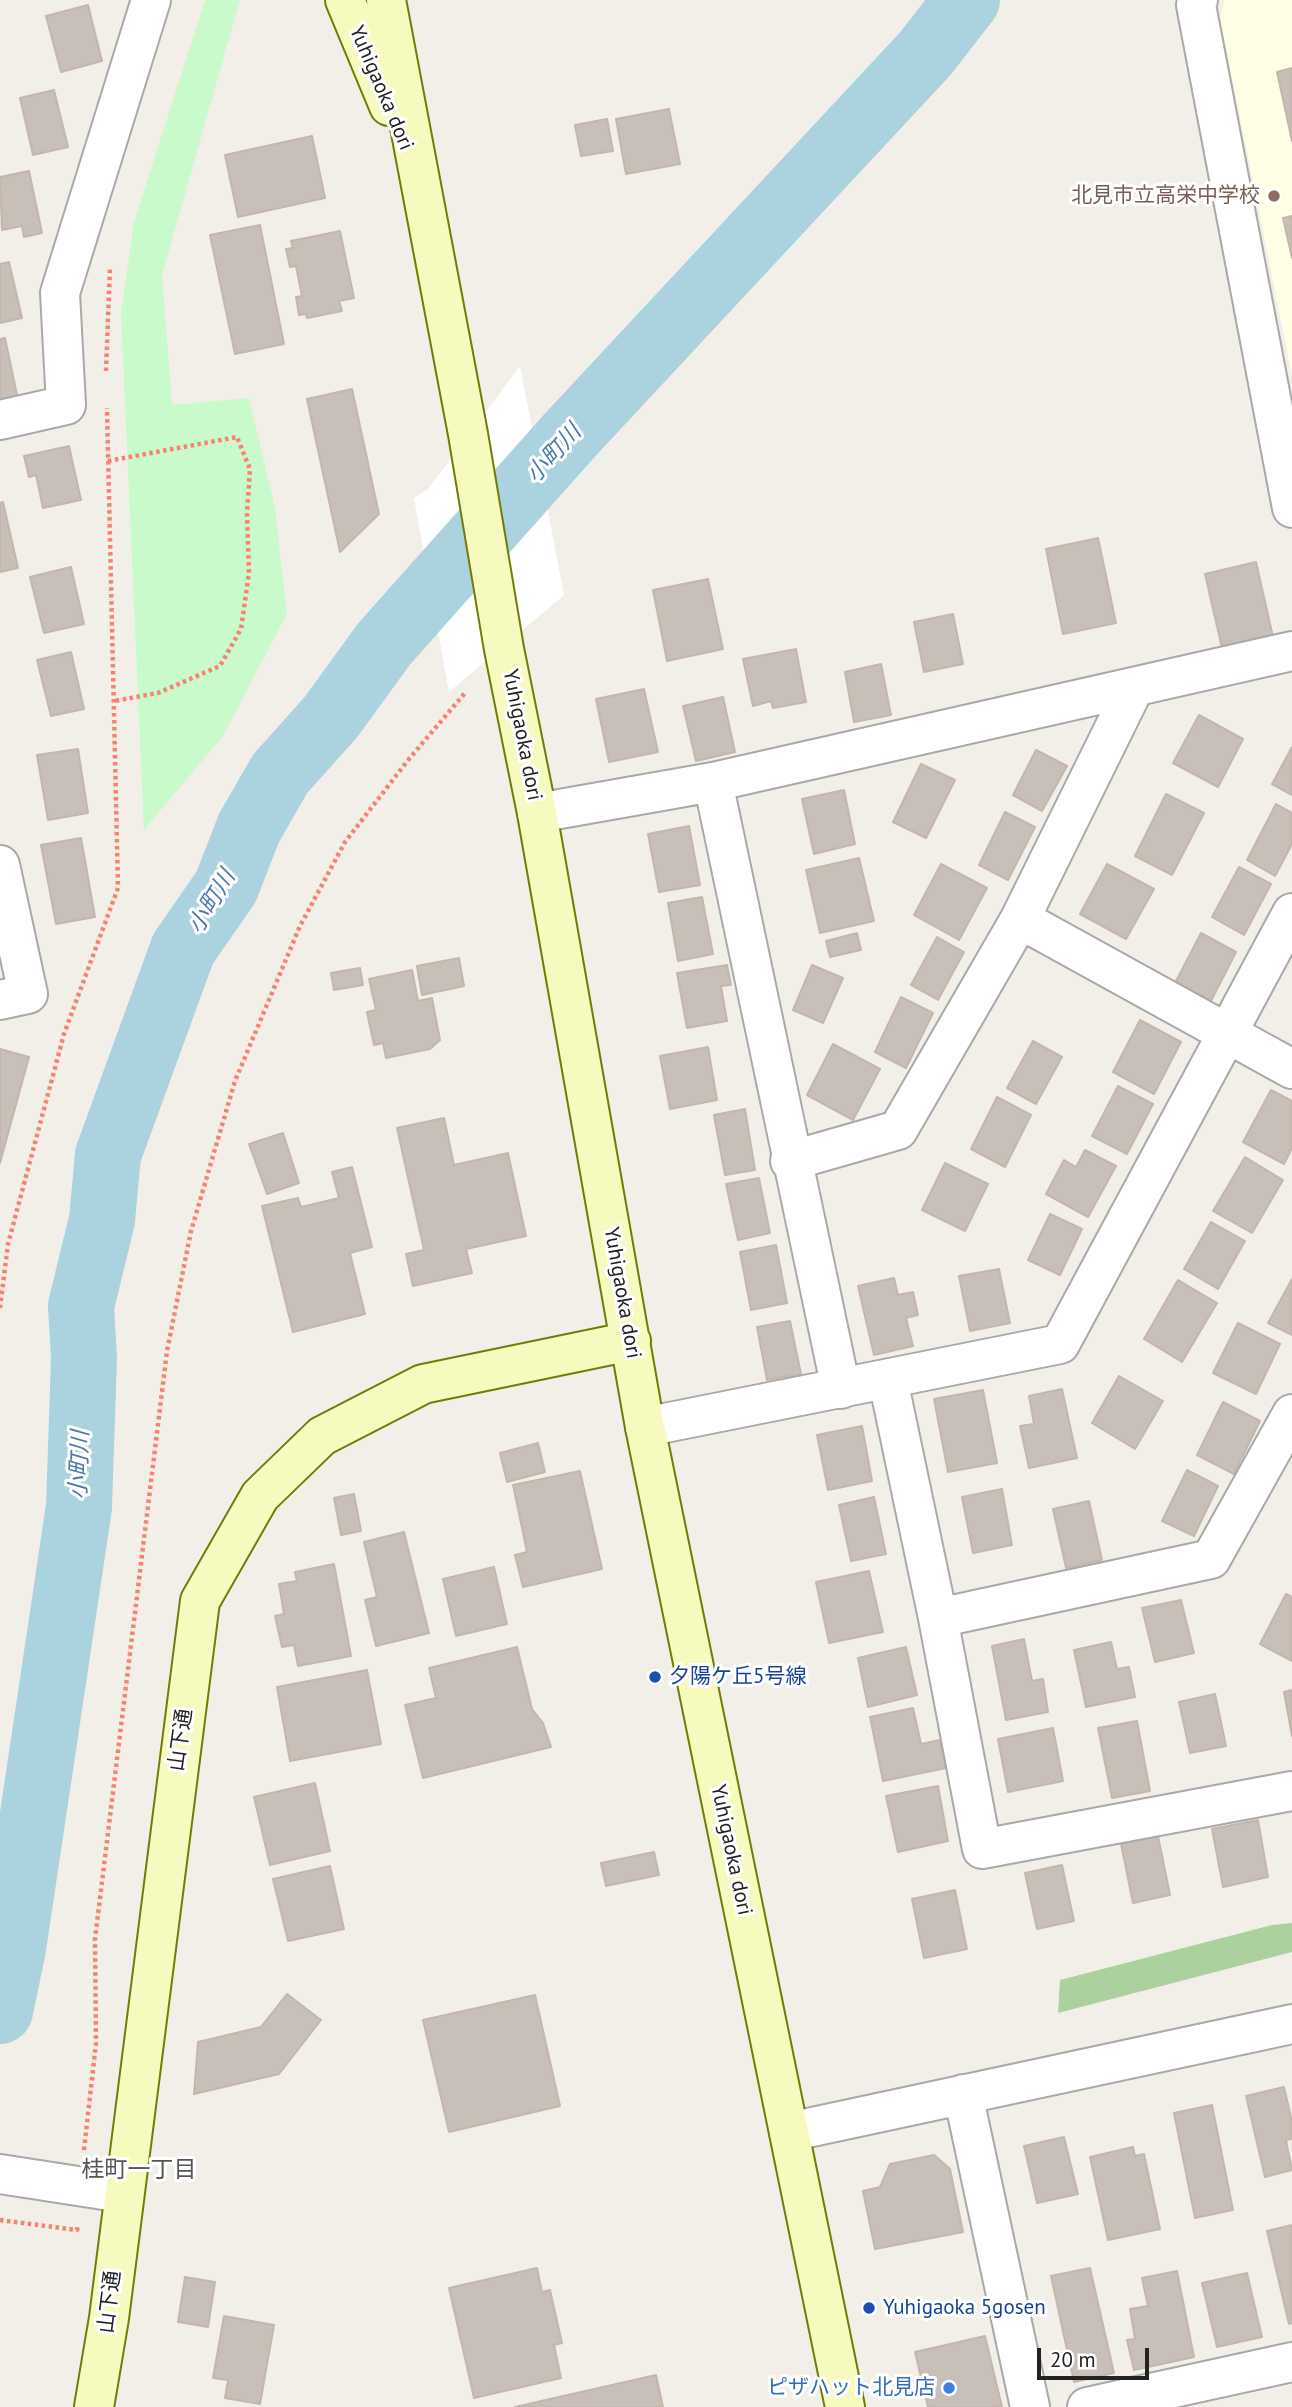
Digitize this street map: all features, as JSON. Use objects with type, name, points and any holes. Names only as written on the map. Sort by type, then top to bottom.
[{"type":"street","points":[[0,420],[66,405],[60,293],[152,0]]},
{"type":"street","name":"Yuhigaoka dori","points":[[345,0],[419,176]]},
{"type":"street","name":"Yuhigaoka dori","points":[[386,0],[468,434],[504,649],[537,813],[645,1427],[845,2407]]},
{"type":"street","points":[[1198,0],[1196,5],[1292,508]]},
{"type":"street","points":[[537,813],[713,782],[1292,651]]},
{"type":"street","points":[[790,1161],[898,1130],[1020,919],[1134,688]]},
{"type":"street","points":[[713,782],[790,1161],[841,1389]]},
{"type":"street","points":[[0,865],[29,994],[0,1000]]},
{"type":"street","points":[[645,1427],[1060,1344],[1292,913]]},
{"type":"street","points":[[1020,919],[1292,1069]]},
{"type":"street","name":"山下通","points":[[94,2407],[109,2318],[200,1601],[260,1496],[322,1436],[423,1384],[631,1342]]},
{"type":"street","points":[[888,1380],[938,1618],[982,1849],[1292,1791]]},
{"type":"street","points":[[938,1618],[1211,1559],[1292,1415]]},
{"type":"street","points":[[789,2132],[1292,2024]]},
{"type":"street","points":[[963,2094],[1030,2407]]},
{"type":"street","points":[[0,2174],[123,2193]]},
{"type":"street","points":[[1087,2407],[1292,2362]]},
{"type":"path","points":[[106,381],[110,266]]},
{"type":"path","points":[[0,1308],[8,1244],[64,1034],[118,888],[106,394]]},
{"type":"path","points":[[108,461],[237,437],[250,469],[247,513],[250,573],[241,629],[220,666],[158,693],[114,701]]},
{"type":"path","points":[[0,2220],[77,2230],[75,2186],[96,2043],[95,1939],[163,1376],[191,1231],[234,1082],[300,926],[345,842],[409,759],[465,693]]},
{"type":"shaded area","name":"北見市立高栄中学校","points":[[1225,0],[1292,0],[1292,375],[1220,17]]},
{"type":"green space","points":[[205,0],[240,0],[162,275],[172,405],[249,398],[275,508],[287,614],[223,736],[144,830],[121,312],[134,222]]},
{"type":"green space","points":[[1292,1923],[1292,1952],[1058,2013],[1060,1980],[1272,1925]]},
{"type":"pier","points":[[520,366],[564,595],[449,692],[414,498],[428,489]]},
{"type":"building","points":[[88,5],[102,61],[61,72],[46,16]]},
{"type":"building","points":[[1292,68],[1292,141],[1277,72]]},
{"type":"building","points":[[54,90],[68,147],[33,155],[20,98]]},
{"type":"building","points":[[669,109],[680,164],[626,174],[616,119]]},
{"type":"building","points":[[607,119],[613,151],[581,156],[575,125]]},
{"type":"building","points":[[312,136],[325,198],[238,217],[225,155]]},
{"type":"building","points":[[29,171],[42,233],[24,237],[22,226],[2,230],[0,177]]},
{"type":"building","points":[[1292,216],[1292,258],[1283,218]]},
{"type":"building","points":[[260,225],[284,344],[235,354],[210,235]]},
{"type":"building","points":[[340,231],[354,298],[339,301],[342,311],[307,318],[306,314],[299,315],[296,297],[302,296],[296,266],[290,267],[286,249],[293,248],[291,241]]},
{"type":"building","points":[[9,262],[22,318],[0,323],[0,264]]},
{"type":"building","points":[[5,338],[18,400],[0,403],[0,339]]},
{"type":"building","points":[[352,389],[379,514],[340,552],[307,399]]},
{"type":"building","points":[[69,446],[81,500],[43,508],[36,475],[29,477],[24,456]]},
{"type":"building","points":[[3,502],[18,568],[0,572],[0,503]]},
{"type":"building","points":[[1098,538],[1116,623],[1063,634],[1046,549]]},
{"type":"building","points":[[1256,562],[1273,637],[1222,648],[1205,574]]},
{"type":"building","points":[[71,567],[84,624],[44,633],[30,577]]},
{"type":"building","points":[[708,579],[723,649],[667,661],[653,590]]},
{"type":"building","points":[[953,614],[963,664],[924,672],[914,622]]},
{"type":"building","points":[[796,649],[806,702],[773,708],[771,701],[753,706],[743,659]]},
{"type":"building","points":[[71,652],[84,709],[51,716],[37,660]]},
{"type":"building","points":[[881,664],[891,715],[854,722],[845,672]]},
{"type":"building","points":[[644,689],[658,752],[609,762],[596,699]]},
{"type":"building","points":[[723,697],[735,752],[696,761],[683,706]]},
{"type":"building","points":[[1199,715],[1243,739],[1218,787],[1173,763]]},
{"type":"building","points":[[1292,747],[1292,795],[1272,784]]},
{"type":"building","points":[[78,749],[88,813],[48,820],[37,755]]},
{"type":"building","points":[[1036,750],[1067,766],[1042,811],[1013,795]]},
{"type":"building","points":[[921,764],[955,780],[926,838],[893,822]]},
{"type":"building","points":[[844,790],[855,844],[814,854],[802,799]]},
{"type":"building","points":[[1166,794],[1204,813],[1172,875],[1135,856]]},
{"type":"building","points":[[1276,804],[1292,813],[1292,844],[1275,876],[1247,860]]},
{"type":"building","points":[[1005,812],[1035,827],[1008,880],[979,865]]},
{"type":"building","points":[[689,826],[700,885],[659,892],[648,834]]},
{"type":"building","points":[[81,838],[95,917],[56,924],[41,845]]},
{"type":"building","points":[[859,858],[874,921],[820,933],[806,870]]},
{"type":"building","points":[[941,864],[987,888],[959,940],[914,915]]},
{"type":"building","points":[[1107,864],[1154,889],[1126,939],[1080,914]]},
{"type":"building","points":[[1239,867],[1271,884],[1244,935],[1212,917]]},
{"type":"building","points":[[702,897],[713,954],[678,961],[668,903]]},
{"type":"building","points":[[857,933],[861,950],[830,957],[826,941]]},
{"type":"building","points":[[1201,933],[1236,952],[1211,1001],[1175,983]]},
{"type":"building","points":[[937,937],[964,952],[938,1000],[911,985]]},
{"type":"building","points":[[459,958],[464,986],[422,995],[417,966]]},
{"type":"building","points":[[727,965],[731,985],[721,986],[727,1021],[687,1028],[677,973]]},
{"type":"building","points":[[812,965],[843,978],[823,1023],[793,1010]]},
{"type":"building","points":[[360,968],[363,985],[334,990],[331,973]]},
{"type":"building","points":[[412,970],[418,1001],[432,998],[440,1040],[430,1049],[386,1058],[383,1043],[374,1045],[367,1012],[376,1010],[369,979]]},
{"type":"building","points":[[901,997],[933,1013],[906,1068],[875,1052]]},
{"type":"building","points":[[1140,1020],[1181,1042],[1154,1094],[1113,1072]]},
{"type":"building","points":[[1033,1041],[1062,1057],[1036,1104],[1007,1088]]},
{"type":"building","points":[[833,1044],[880,1069],[853,1120],[807,1095]]},
{"type":"building","points":[[708,1047],[717,1100],[670,1109],[660,1056]]},
{"type":"building","points":[[0,1049],[29,1057],[0,1163]]},
{"type":"building","points":[[1118,1086],[1153,1104],[1127,1154],[1092,1136]]},
{"type":"building","points":[[1271,1090],[1292,1101],[1292,1148],[1284,1164],[1243,1142]]},
{"type":"building","points":[[997,1097],[1031,1115],[1005,1167],[971,1149]]},
{"type":"building","points":[[745,1109],[755,1170],[725,1175],[714,1115]]},
{"type":"building","points":[[444,1118],[454,1165],[508,1153],[526,1236],[466,1249],[472,1273],[413,1286],[406,1254],[424,1250],[397,1128]]},
{"type":"building","points":[[283,1133],[299,1183],[267,1194],[249,1144]]},
{"type":"building","points":[[1085,1150],[1116,1166],[1088,1217],[1046,1194],[1064,1160],[1076,1167]]},
{"type":"building","points":[[1245,1157],[1283,1180],[1252,1233],[1213,1211]]},
{"type":"building","points":[[945,1163],[988,1184],[965,1231],[922,1210]]},
{"type":"building","points":[[352,1167],[372,1247],[350,1253],[365,1314],[293,1332],[262,1206],[298,1198],[301,1207],[339,1198],[332,1172]]},
{"type":"building","points":[[759,1178],[770,1233],[738,1240],[726,1184]]},
{"type":"building","points":[[1050,1214],[1082,1229],[1060,1275],[1028,1260]]},
{"type":"building","points":[[1211,1222],[1245,1241],[1218,1289],[1184,1269]]},
{"type":"building","points":[[776,1245],[787,1303],[751,1310],[740,1252]]},
{"type":"building","points":[[999,1269],[1010,1323],[970,1331],[959,1276]]},
{"type":"building","points":[[894,1278],[898,1295],[913,1292],[918,1315],[906,1318],[913,1346],[874,1355],[858,1286]]},
{"type":"building","points":[[1292,1279],[1292,1335],[1268,1323]]},
{"type":"building","points":[[1178,1280],[1217,1303],[1182,1362],[1144,1339]]},
{"type":"building","points":[[790,1321],[801,1374],[767,1380],[757,1327]]},
{"type":"building","points":[[1238,1323],[1280,1344],[1256,1394],[1213,1373]]},
{"type":"building","points":[[1119,1376],[1163,1401],[1135,1449],[1092,1423]]},
{"type":"building","points":[[1062,1389],[1077,1458],[1029,1468],[1020,1426],[1034,1424],[1029,1396]]},
{"type":"building","points":[[983,1390],[997,1463],[948,1472],[934,1399]]},
{"type":"building","points":[[1223,1402],[1260,1421],[1234,1474],[1197,1455]]},
{"type":"building","points":[[862,1426],[872,1481],[828,1490],[817,1435]]},
{"type":"building","points":[[538,1443],[545,1472],[507,1482],[500,1453]]},
{"type":"building","points":[[1187,1470],[1218,1486],[1194,1536],[1162,1521]]},
{"type":"building","points":[[580,1471],[602,1569],[523,1587],[515,1555],[527,1552],[513,1485]]},
{"type":"building","points":[[1002,1489],[1012,1545],[973,1553],[962,1497]]},
{"type":"building","points":[[354,1494],[361,1531],[341,1535],[334,1498]]},
{"type":"building","points":[[874,1497],[886,1554],[851,1561],[839,1505]]},
{"type":"building","points":[[1089,1501],[1102,1560],[1066,1568],[1053,1509]]},
{"type":"building","points":[[404,1532],[429,1633],[376,1646],[365,1600],[377,1597],[364,1542]]},
{"type":"building","points":[[334,1564],[351,1656],[298,1666],[294,1645],[282,1647],[275,1616],[284,1614],[279,1584],[297,1581],[295,1572]]},
{"type":"building","points":[[494,1567],[507,1624],[456,1636],[443,1579]]},
{"type":"building","points":[[869,1571],[883,1632],[829,1643],[816,1582]]},
{"type":"building","points":[[1286,1594],[1292,1597],[1292,1661],[1260,1644]]},
{"type":"building","points":[[1181,1600],[1194,1653],[1155,1662],[1142,1608]]},
{"type":"building","points":[[1024,1639],[1032,1681],[1043,1679],[1048,1712],[1006,1720],[992,1646]]},
{"type":"building","points":[[1111,1642],[1117,1669],[1129,1667],[1135,1697],[1086,1707],[1074,1650]]},
{"type":"building","points":[[517,1647],[532,1709],[543,1723],[551,1747],[423,1778],[405,1705],[436,1698],[429,1668]]},
{"type":"building","points":[[906,1647],[917,1695],[868,1707],[858,1658]]},
{"type":"building","points":[[367,1670],[381,1744],[290,1761],[277,1687]]},
{"type":"building","points":[[1292,1690],[1292,1736],[1284,1692]]},
{"type":"building","points":[[1215,1694],[1226,1746],[1190,1753],[1179,1702]]},
{"type":"building","points":[[913,1708],[921,1744],[940,1740],[946,1768],[883,1781],[870,1717]]},
{"type":"building","points":[[1137,1721],[1150,1791],[1112,1798],[1098,1728]]},
{"type":"building","points":[[1053,1728],[1063,1781],[1008,1792],[998,1739]]},
{"type":"building","points":[[315,1783],[330,1851],[270,1865],[254,1797]]},
{"type":"building","points":[[938,1786],[948,1841],[898,1852],[886,1796]]},
{"type":"building","points":[[1258,1820],[1268,1877],[1223,1887],[1212,1829]]},
{"type":"building","points":[[1158,1836],[1170,1895],[1133,1903],[1121,1844]]},
{"type":"building","points":[[654,1852],[659,1875],[606,1886],[601,1863]]},
{"type":"building","points":[[1062,1865],[1074,1921],[1037,1929],[1025,1873]]},
{"type":"building","points":[[330,1866],[344,1929],[288,1941],[273,1879]]},
{"type":"building","points":[[955,1890],[967,1949],[924,1958],[912,1899]]},
{"type":"building","points":[[287,1994],[321,2020],[279,2074],[194,2094],[198,2042],[261,2027]]},
{"type":"building","points":[[535,1995],[560,2106],[449,2132],[423,2020]]},
{"type":"building","points":[[1284,2087],[1292,2122],[1292,2139],[1286,2140],[1292,2170],[1265,2177],[1246,2096]]},
{"type":"building","points":[[1212,2105],[1233,2210],[1195,2218],[1174,2113]]},
{"type":"building","points":[[1064,2137],[1078,2194],[1037,2203],[1024,2146]]},
{"type":"building","points":[[1133,2147],[1135,2156],[1144,2154],[1160,2229],[1108,2240],[1090,2157]]},
{"type":"building","points":[[934,2155],[950,2169],[963,2232],[875,2249],[863,2191],[880,2187],[890,2164]]},
{"type":"building","points":[[1292,2225],[1292,2323],[1289,2324],[1267,2231]]},
{"type":"building","points":[[537,2268],[542,2292],[550,2290],[562,2343],[554,2345],[561,2378],[474,2398],[449,2288]]},
{"type":"building","points":[[1090,2268],[1114,2373],[1074,2382],[1051,2276]]},
{"type":"building","points":[[1177,2271],[1194,2357],[1134,2370],[1127,2340],[1135,2339],[1130,2309],[1148,2306],[1142,2278]]},
{"type":"building","points":[[1247,2273],[1262,2337],[1217,2347],[1202,2283]]},
{"type":"building","points":[[185,2277],[215,2282],[208,2327],[178,2322]]},
{"type":"building","points":[[224,2316],[274,2325],[260,2404],[225,2398],[228,2380],[213,2378]]},
{"type":"building","points":[[985,2336],[1002,2407],[928,2407],[915,2352]]},
{"type":"building","points":[[656,2375],[663,2407],[515,2407]]},
{"type":"waterway","name":"小町川","points":[[0,2011],[13,1948],[79,1507],[84,1358],[81,1306],[102,1220],[108,1155],[183,949],[226,887],[249,828],[280,774],[331,717],[384,644],[570,435],[925,54],[967,0]]},
{"type":"place","name":"北見市立高栄中学校","points":[[1274,196]]},
{"type":"place","name":"夕陽ケ丘5号線","points":[[655,1677]]},
{"type":"place","name":"Yuhigaoka 5gosen","points":[[869,2308]]},
{"type":"place","name":"ピザハット北見店","points":[[949,2388]]},
{"type":"district","name":"桂町一丁目","points":[[139,2170]]}]
